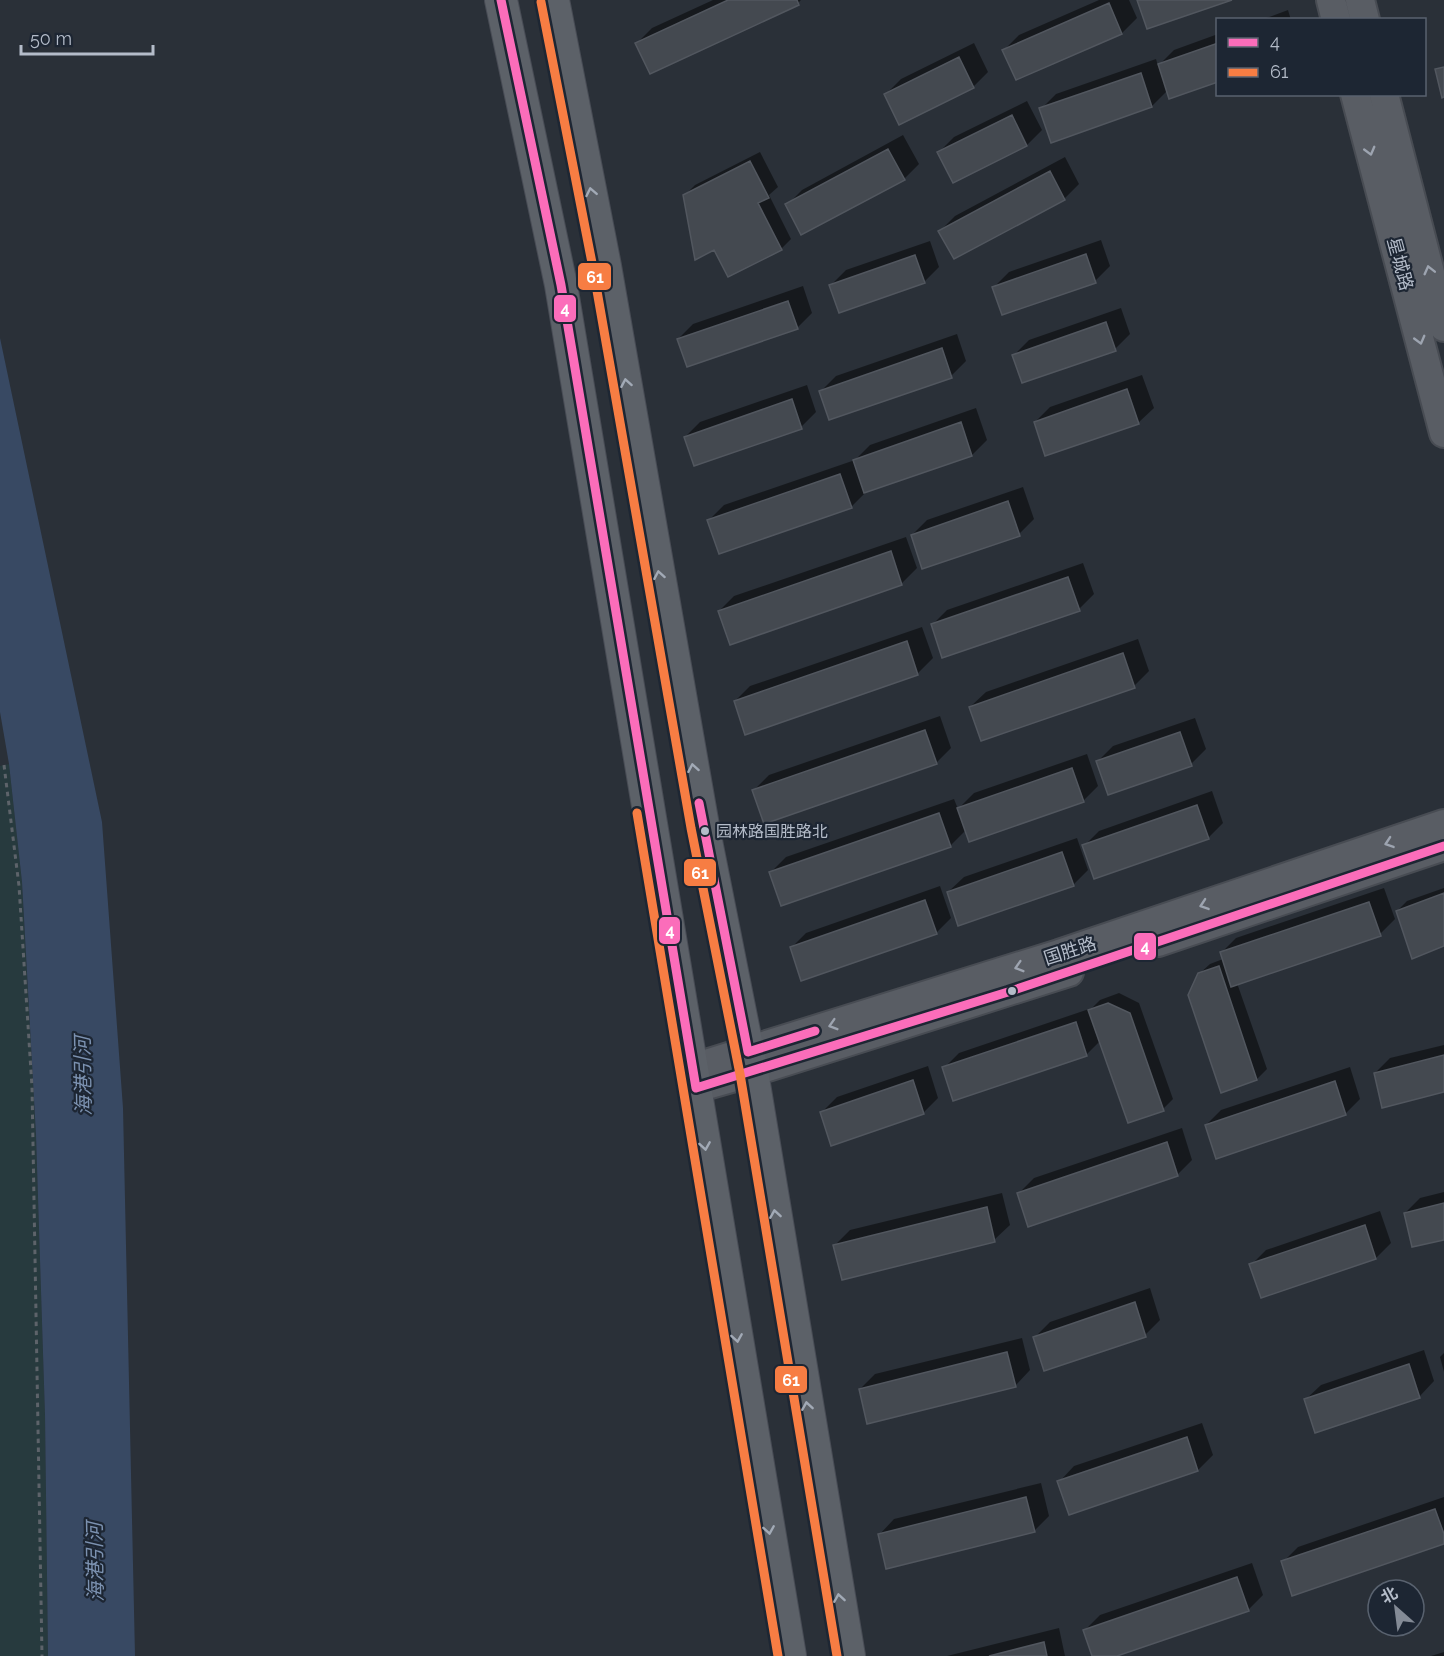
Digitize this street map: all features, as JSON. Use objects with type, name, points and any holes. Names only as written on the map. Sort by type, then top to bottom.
[{"type":"main road","points":[[501,0],[561,285],[790,1656]]},
{"type":"main road","points":[[553,0],[605,266],[703,826],[750,1062],[849,1656]]},
{"type":"street","points":[[1330,0],[1335,18]]},
{"type":"street","points":[[1360,0],[1364,18]]},
{"type":"street","name":"星城路","points":[[1356,96],[1444,433]]},
{"type":"street","name":"星城路","points":[[1385,96],[1444,327]]},
{"type":"street","name":"国胜路","points":[[750,1062],[1059,954],[1444,824]]},
{"type":"street","name":"国胜路","points":[[694,1078],[1008,992],[1444,846]]},
{"type":"path","points":[[4,765],[19,886],[32,1087],[42,1656]]},
{"type":"green space","points":[[9,764],[22,882],[36,1135],[45,1415],[48,1656],[0,1656],[0,766]]},
{"type":"water","name":"海港引河","points":[[0,338],[102,822],[123,1108],[135,1656],[48,1656],[45,1415],[36,1135],[22,882],[9,764],[0,712]]},
{"type":"building","points":[[728,0],[797,0],[799,5],[650,74],[635,43]]},
{"type":"building","points":[[1137,0],[1232,0],[1147,29]]},
{"type":"building","points":[[1109,3],[1122,34],[1016,80],[1002,50]]},
{"type":"building","points":[[1216,44],[1216,83],[1169,99],[1158,64]]},
{"type":"building","points":[[959,57],[974,88],[899,125],[884,94]]},
{"type":"building","points":[[1444,67],[1444,97],[1442,98],[1435,69]]},
{"type":"building","points":[[1141,73],[1152,107],[1051,143],[1039,108]]},
{"type":"building","points":[[1012,115],[1027,146],[953,183],[937,152]]},
{"type":"building","points":[[888,149],[905,180],[801,235],[785,204]]},
{"type":"building","points":[[750,161],[769,198],[758,203],[782,250],[728,277],[714,250],[695,260],[683,195]]},
{"type":"building","points":[[1050,171],[1065,200],[954,259],[938,231]]},
{"type":"building","points":[[1086,254],[1096,283],[1002,315],[992,287]]},
{"type":"building","points":[[915,255],[925,283],[839,313],[829,285]]},
{"type":"building","points":[[788,301],[798,329],[687,367],[677,339]]},
{"type":"building","points":[[1106,322],[1116,351],[1022,383],[1012,355]]},
{"type":"building","points":[[942,348],[952,378],[829,420],[819,391]]},
{"type":"building","points":[[1127,389],[1139,424],[1045,456],[1034,422]]},
{"type":"building","points":[[792,399],[802,429],[694,466],[684,437]]},
{"type":"building","points":[[961,422],[972,456],[864,493],[853,460]]},
{"type":"building","points":[[840,474],[852,508],[719,554],[707,520]]},
{"type":"building","points":[[1008,501],[1020,536],[922,569],[911,535]]},
{"type":"building","points":[[891,551],[902,585],[730,645],[718,611]]},
{"type":"building","points":[[1068,577],[1080,611],[942,658],[931,624]]},
{"type":"building","points":[[907,641],[918,675],[745,735],[734,701]]},
{"type":"building","points":[[1123,653],[1135,688],[981,741],[969,707]]},
{"type":"building","points":[[925,730],[937,764],[764,824],[752,790]]},
{"type":"building","points":[[1180,732],[1192,766],[1108,795],[1096,761]]},
{"type":"building","points":[[1072,768],[1084,802],[969,842],[957,808]]},
{"type":"building","points":[[1197,805],[1209,839],[1094,879],[1082,845]]},
{"type":"building","points":[[939,813],[951,847],[781,906],[769,872]]},
{"type":"building","points":[[1062,852],[1074,886],[958,926],[947,892]]},
{"type":"building","points":[[1444,893],[1444,946],[1412,959],[1396,911]]},
{"type":"building","points":[[925,900],[937,934],[801,981],[790,947]]},
{"type":"building","points":[[1369,902],[1381,936],[1231,987],[1220,952]]},
{"type":"building","points":[[1219,966],[1257,1080],[1221,1093],[1188,995],[1198,973]]},
{"type":"building","points":[[1108,1003],[1130,1013],[1164,1111],[1128,1123],[1088,1010]]},
{"type":"building","points":[[1076,1022],[1087,1056],[953,1101],[942,1067]]},
{"type":"building","points":[[1444,1055],[1444,1092],[1382,1108],[1374,1073]]},
{"type":"building","points":[[913,1080],[924,1114],[831,1146],[820,1112]]},
{"type":"building","points":[[1335,1081],[1346,1115],[1216,1159],[1205,1125]]},
{"type":"building","points":[[1167,1142],[1178,1176],[1028,1227],[1017,1193]]},
{"type":"building","points":[[1444,1203],[1444,1240],[1412,1247],[1404,1213]]},
{"type":"building","points":[[987,1207],[995,1242],[842,1280],[833,1245]]},
{"type":"building","points":[[1365,1225],[1376,1259],[1261,1298],[1249,1264]]},
{"type":"building","points":[[1135,1302],[1146,1337],[1044,1371],[1033,1337]]},
{"type":"building","points":[[1007,1352],[1016,1387],[867,1424],[859,1389]]},
{"type":"building","points":[[1409,1364],[1420,1398],[1315,1433],[1304,1399]]},
{"type":"building","points":[[1187,1437],[1198,1471],[1069,1515],[1057,1481]]},
{"type":"building","points":[[1026,1497],[1035,1532],[886,1569],[878,1534]]},
{"type":"building","points":[[1435,1509],[1444,1534],[1444,1544],[1292,1596],[1281,1561]]},
{"type":"building","points":[[1237,1577],[1249,1611],[1117,1656],[1092,1656],[1083,1630]]},
{"type":"building","points":[[1044,1642],[1047,1656],[989,1656]]},
{"type":"transit line","name":"4","points":[[501,0],[561,285],[696,1088],[1008,992],[1444,846]]},
{"type":"transit line","name":"61","points":[[541,2],[593,268],[691,828],[740,1074],[837,1656]]},
{"type":"transit line","name":"4","points":[[699,803],[748,1052],[815,1031]]},
{"type":"transit line","name":"61","points":[[637,813],[778,1656]]},
{"type":"place","name":"园林路国胜路北","points":[[705,831]]}]
